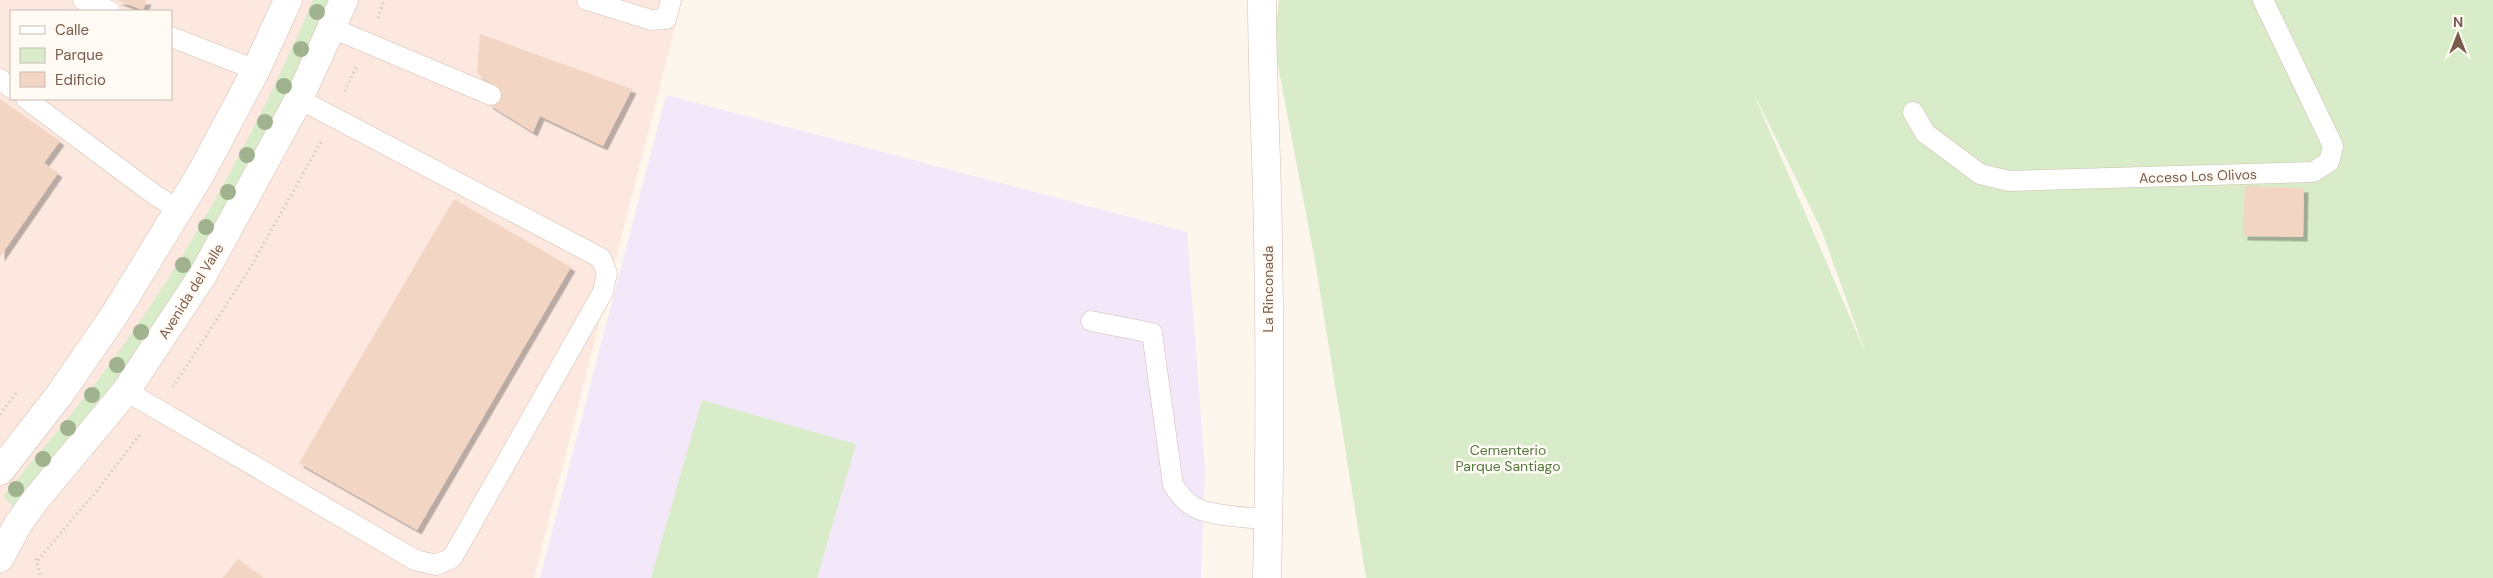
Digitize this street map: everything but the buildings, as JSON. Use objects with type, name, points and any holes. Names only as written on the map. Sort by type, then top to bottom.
[{"type":"street","points":[[0,471],[96,343],[179,210],[256,70],[288,0]]},
{"type":"street","name":"Avenida del Valle","points":[[0,558],[18,524],[37,498],[126,392],[204,273],[300,100],[344,0]]},
{"type":"street","name":"La Rinconada","points":[[1262,0],[1262,80],[1268,236],[1268,519],[1266,578]]},
{"type":"lane","points":[[83,0],[108,10]]},
{"type":"lane","points":[[587,0],[651,20],[666,19],[671,0]]},
{"type":"lane","name":"Acceso Los Olivos","points":[[1913,112],[1925,133],[1980,174],[2009,181],[2313,172],[2329,162],[2334,146],[2263,0]]},
{"type":"lane","points":[[332,28],[491,96]]},
{"type":"lane","points":[[172,37],[256,70]]},
{"type":"lane","points":[[0,79],[10,87]]},
{"type":"lane","points":[[27,100],[155,195],[179,210]]},
{"type":"lane","points":[[126,392],[415,560],[436,565],[452,558],[603,292],[607,273],[601,258],[300,100]]},
{"type":"lane","points":[[1090,321],[1152,333],[1173,485],[1182,499],[1196,508],[1237,517],[1268,519]]},
{"type":"shaded area","points":[[0,0],[682,0],[534,578],[0,578]]},
{"type":"shaded area","points":[[666,95],[1187,232],[1205,469],[1201,578],[540,578]]},
{"type":"green space","points":[[313,0],[331,0],[264,138],[189,271],[119,376],[13,507],[3,496],[92,388],[125,343],[156,297],[215,201],[267,101]]},
{"type":"green space","name":"Cementerio Parque Santiago","points":[[1279,0],[2493,0],[2493,578],[1366,578],[1316,267],[1274,44]],"holes":[[[1755,96],[1821,229],[1866,354]]]},
{"type":"green space","points":[[702,400],[856,444],[817,578],[651,578]]}]
